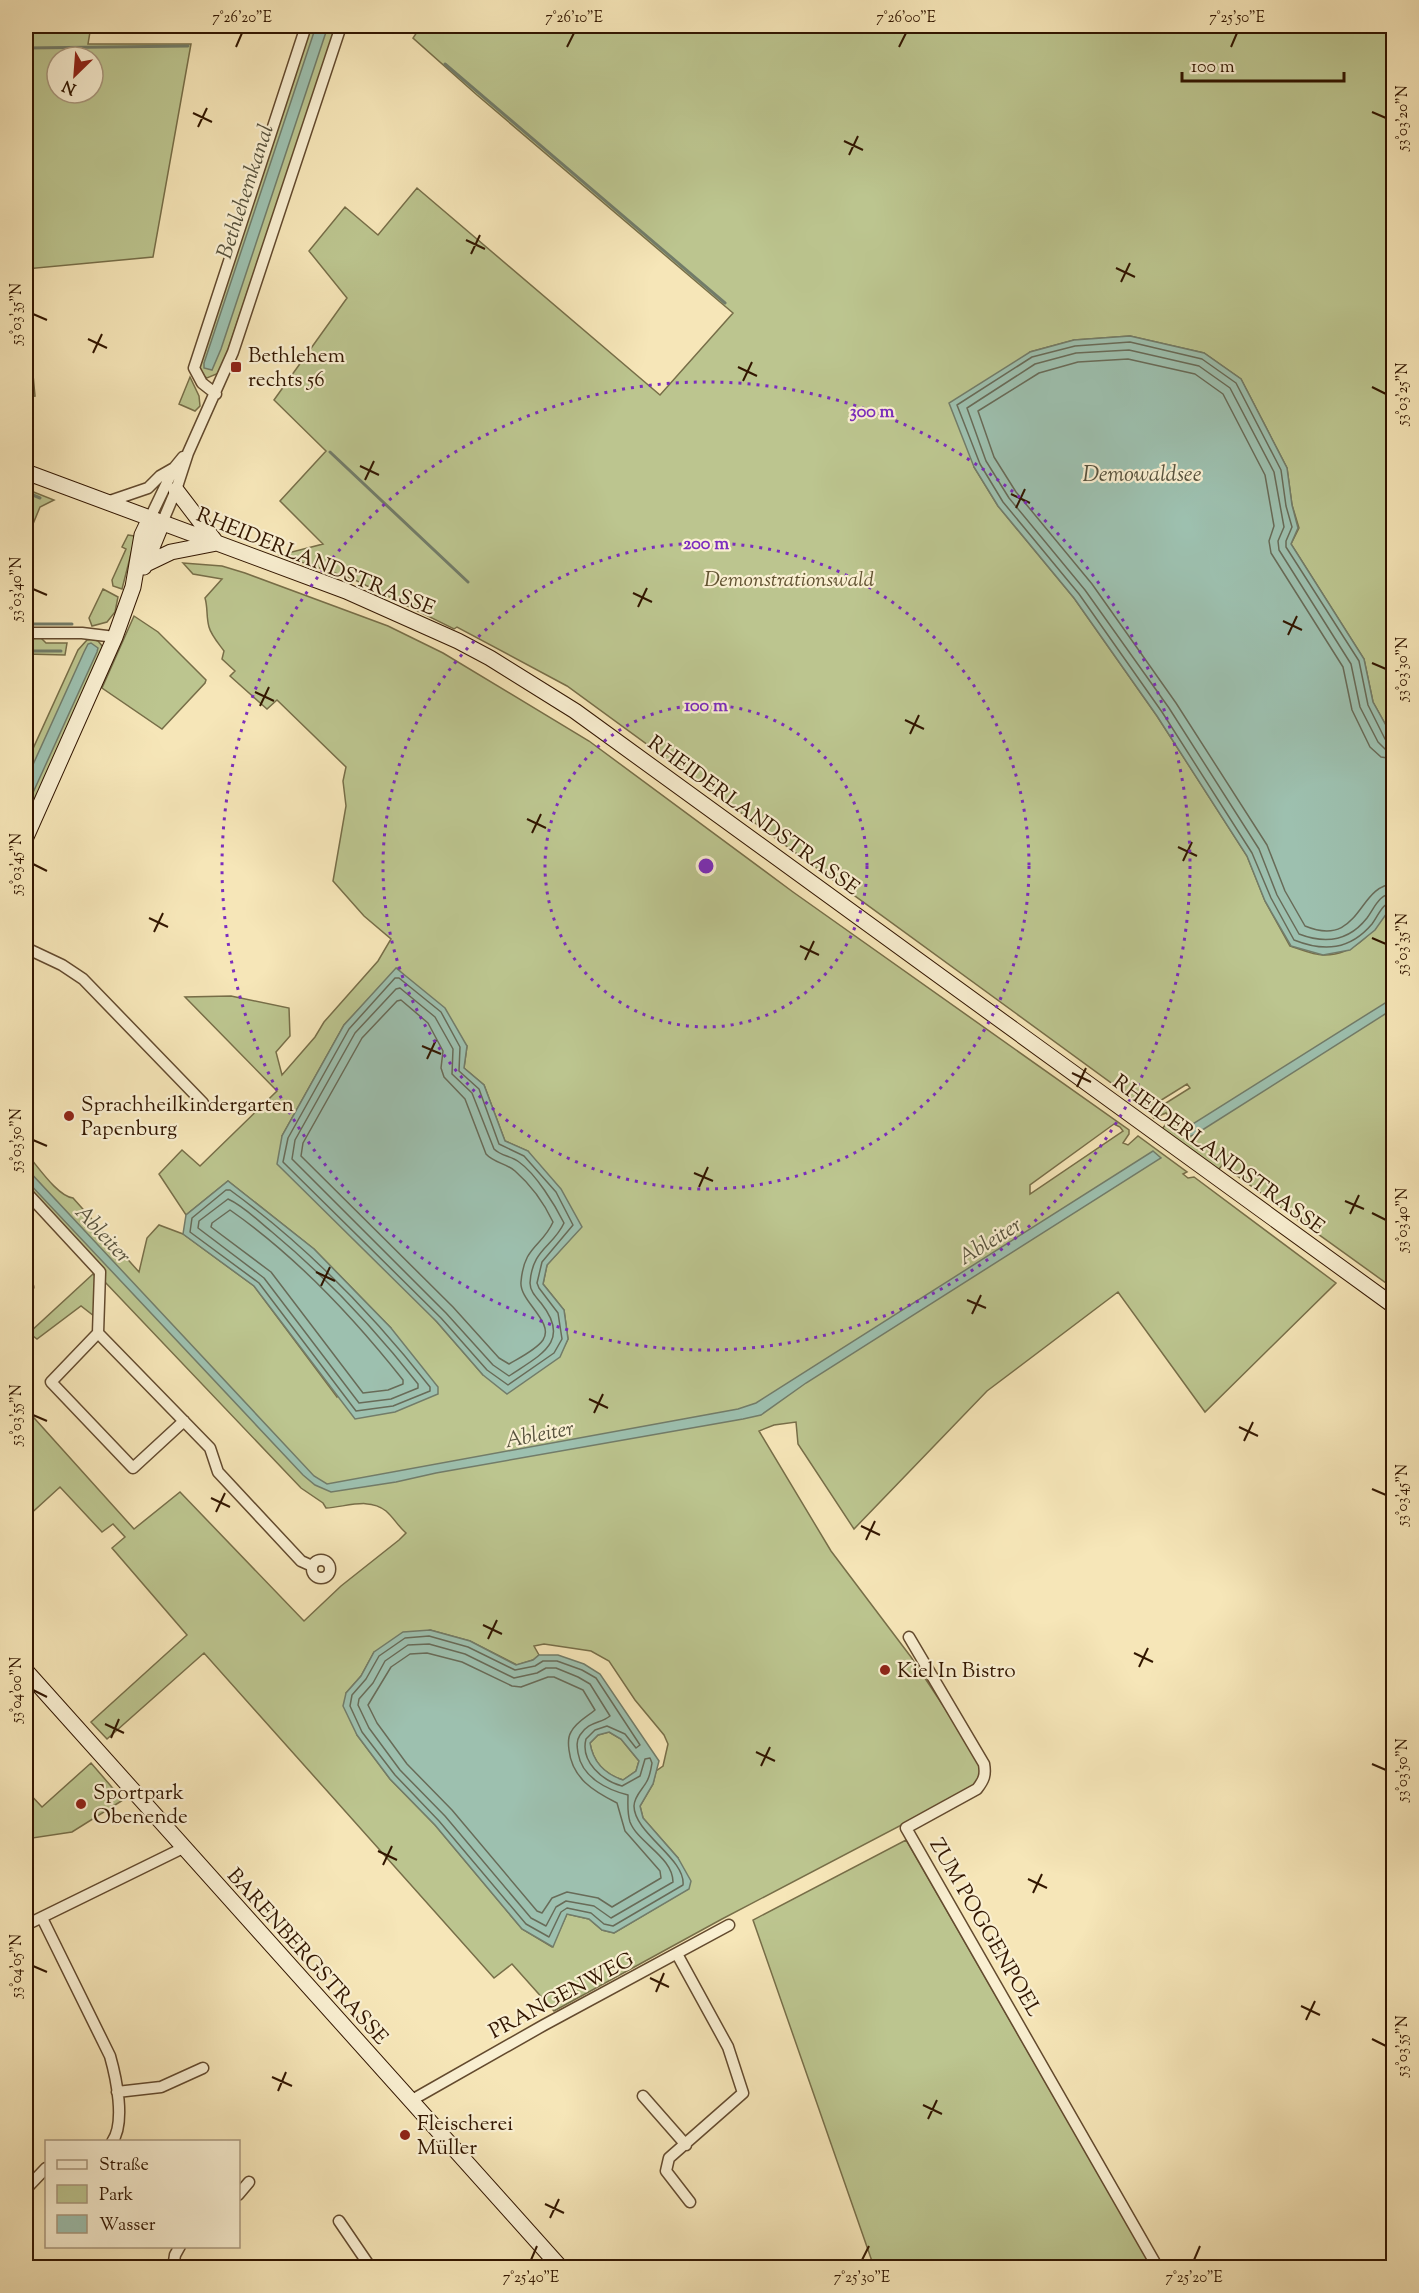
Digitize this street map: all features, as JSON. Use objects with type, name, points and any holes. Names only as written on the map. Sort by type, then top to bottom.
[{"type":"main road","name":"RHEIDERLANDSTRASSE","points":[[26,472],[346,591],[402,615],[490,658],[575,711],[1394,1306]]},
{"type":"main road","points":[[146,564],[171,552],[217,543],[176,490]]},
{"type":"main road","points":[[26,837],[115,637],[133,588],[146,564],[156,520]]},
{"type":"main road","points":[[133,588],[142,535],[156,520]]},
{"type":"main road","name":"BARENBERGSTRASSE","points":[[26,1671],[561,2268]]},
{"type":"street","points":[[216,394],[201,382],[194,368],[306,26]]},
{"type":"street","points":[[156,520],[176,490],[188,453],[233,352],[341,26]]},
{"type":"street","points":[[107,502],[148,488],[160,476],[174,468],[188,453]]},
{"type":"street","points":[[156,520],[174,468]]},
{"type":"street","points":[[26,633],[82,633],[115,637]]},
{"type":"street","points":[[26,948],[62,965],[83,979],[203,1103]]},
{"type":"street","points":[[27,1196],[100,1272],[99,1333],[51,1382],[133,1468],[184,1421]]},
{"type":"street","points":[[99,1333],[210,1448],[218,1472],[301,1561],[312,1566]]},
{"type":"street","name":"ZUM POGGENPOEL","points":[[909,1637],[984,1764],[986,1772],[984,1780],[976,1789],[906,1828],[1158,2268]]},
{"type":"street","points":[[26,1926],[183,1848]]},
{"type":"street","points":[[42,1918],[110,2056],[115,2074],[119,2129],[113,2140]]},
{"type":"street","name":"PRANGENWEG","points":[[412,2100],[544,2025],[729,1925]]},
{"type":"street","points":[[678,1954],[728,2047],[743,2093],[669,2158],[666,2172],[690,2202]]},
{"type":"street","points":[[117,2092],[161,2087],[203,2068]]},
{"type":"street","points":[[643,2096],[686,2145]]},
{"type":"street","points":[[26,2189],[45,2169]]},
{"type":"street","points":[[240,2193],[249,2182]]},
{"type":"street","points":[[339,2221],[371,2268]]},
{"type":"street","points":[[173,2268],[175,2255],[179,2248]]},
{"type":"green space","points":[[26,26],[91,26],[88,44],[191,44],[153,257],[26,269]]},
{"type":"green space","points":[[309,26],[336,26],[226,356],[219,373],[207,378],[200,373],[198,366]]},
{"type":"green space","name":"Demonstrationswald","points":[[421,26],[1393,26],[1393,738],[1373,702],[1364,659],[1291,544],[1299,528],[1292,505],[1287,468],[1241,379],[1204,353],[1130,336],[1074,340],[1030,352],[974,467],[998,506],[1074,598],[1157,716],[1247,856],[1265,901],[1290,946],[1319,955],[1346,951],[1373,930],[1393,903],[1393,1288],[1222,1165],[1217,1172],[1162,1129],[1171,1118],[1166,1113],[1154,1118],[1150,1113],[1190,1088],[1187,1084],[1147,1109],[567,686],[457,627],[454,629],[353,579],[280,555],[323,544],[280,501],[326,451],[274,400],[347,298],[309,251],[345,207],[378,235],[417,188],[660,395],[733,313],[413,38]]},
{"type":"green space","points":[[26,299],[35,396],[26,397]]},
{"type":"green space","points":[[190,377],[199,396],[200,406],[195,411],[179,404]]},
{"type":"green space","points":[[26,489],[54,500],[40,507],[26,541]]},
{"type":"green space","points":[[128,535],[134,536],[134,542],[122,589],[113,586],[112,580],[126,549],[122,547]]},
{"type":"green space","points":[[183,563],[222,566],[388,626],[443,653],[589,741],[793,892],[1129,1130],[1123,1143],[1128,1145],[1138,1136],[1187,1172],[1183,1174],[1188,1178],[1194,1177],[1336,1283],[1205,1412],[1118,1292],[987,1391],[854,1529],[798,1444],[796,1422],[774,1425],[759,1431],[831,1551],[911,1657],[983,1766],[974,1787],[722,1919],[554,2011],[512,1964],[494,1978],[204,1653],[107,1739],[91,1722],[187,1635],[112,1548],[125,1537],[113,1524],[102,1532],[60,1487],[26,1518],[26,1409],[134,1529],[180,1492],[304,1621],[341,1586],[406,1533],[386,1511],[372,1504],[326,1508],[323,1503],[301,1488],[104,1281],[26,1189],[26,1153],[60,1192],[73,1198],[139,1272],[147,1238],[159,1225],[183,1234],[254,1286],[337,1397],[391,1328],[314,1249],[228,1181],[186,1215],[159,1174],[182,1150],[200,1166],[277,1091],[185,997],[231,996],[289,1008],[290,1036],[276,1052],[282,1075],[315,1037],[324,1022],[378,961],[391,939],[364,916],[333,881],[346,806],[343,781],[346,767],[277,700],[267,709],[230,676],[235,671],[222,659],[224,651],[210,630],[205,598],[222,579],[193,574]],"holes":[[[397,968],[467,1046],[464,1068],[484,1085],[505,1141],[528,1151],[581,1227],[547,1265],[543,1284],[564,1310],[568,1339],[559,1357],[483,1375],[282,1136],[344,1025]],[[1114,1124],[1123,1131],[1030,1194],[1030,1185]],[[430,1630],[470,1641],[517,1665],[533,1660],[539,1655],[534,1646],[544,1644],[591,1651],[609,1661],[635,1700],[664,1735],[668,1744],[663,1766],[656,1771],[653,1784],[640,1806],[643,1818],[678,1858],[688,1889],[614,1933],[602,1930],[589,1919],[567,1914],[552,1947],[522,1929],[435,1825],[390,1779],[357,1735],[346,1693],[361,1676],[374,1652]]]},
{"type":"green space","points":[[103,589],[118,597],[115,612],[107,622],[92,626],[89,618]]},
{"type":"green space","points":[[134,616],[158,632],[206,680],[162,729],[102,688]]},
{"type":"green space","points":[[26,638],[41,638],[46,643],[67,643],[65,655],[26,654]]},
{"type":"green space","points":[[87,640],[98,641],[103,647],[26,827],[26,764],[78,650]]},
{"type":"green space","points":[[93,1274],[95,1276],[94,1316],[81,1306],[37,1339],[29,1333]]},
{"type":"green space","points":[[609,1732],[621,1739],[639,1761],[636,1771],[623,1780],[601,1766],[592,1750],[590,1743],[598,1735]]},
{"type":"green space","name":"Sportpark Obenende","points":[[91,1763],[123,1800],[72,1832],[26,1839],[26,1790],[42,1807]]},
{"type":"green space","points":[[906,1840],[1152,2267],[874,2267],[753,1920]]},
{"type":"water","points":[[316,26],[328,26],[221,349],[212,370],[204,368],[204,363]]},
{"type":"water","name":"Demowaldsee","points":[[1130,336],[1204,353],[1241,379],[1287,468],[1298,528],[1291,544],[1364,659],[1373,702],[1393,738],[1394,903],[1375,930],[1350,950],[1323,955],[1291,946],[1265,901],[1247,856],[1157,716],[1074,598],[998,506],[974,467],[949,403],[1030,352],[1074,340]]},
{"type":"water","points":[[91,643],[98,648],[97,652],[26,808],[26,780],[84,652]]},
{"type":"water","points":[[396,968],[445,1008],[467,1046],[464,1068],[484,1085],[505,1141],[528,1151],[561,1189],[582,1227],[547,1265],[543,1284],[564,1310],[568,1339],[560,1357],[507,1394],[483,1375],[437,1322],[277,1164],[282,1136],[344,1025]]},
{"type":"water","points":[[1393,998],[1393,1009],[1196,1134],[1188,1137],[1184,1135],[1191,1125]]},
{"type":"water","points":[[1153,1151],[1161,1158],[806,1383],[761,1415],[331,1492],[315,1485],[303,1475],[26,1180],[26,1168],[314,1476],[327,1484],[738,1409],[756,1403]]},
{"type":"water","points":[[228,1181],[314,1249],[391,1328],[438,1387],[438,1394],[395,1412],[355,1419],[254,1286],[183,1234],[186,1215]]},
{"type":"water","points":[[430,1630],[470,1641],[516,1665],[533,1660],[539,1655],[558,1655],[584,1664],[600,1674],[659,1761],[653,1784],[640,1806],[643,1818],[678,1858],[691,1881],[689,1889],[614,1933],[602,1930],[589,1919],[567,1914],[553,1947],[522,1929],[435,1825],[390,1779],[357,1735],[343,1706],[346,1693],[361,1676],[374,1652],[403,1632]],"holes":[[[609,1732],[621,1739],[639,1761],[636,1771],[623,1780],[601,1766],[594,1756],[590,1743],[598,1735]]]},
{"type":"waterway","points":[[26,48],[188,46]]},
{"type":"waterway","points":[[445,64],[725,303]]},
{"type":"waterway","points":[[330,452],[468,582]]},
{"type":"waterway","points":[[26,492],[40,498]]},
{"type":"waterway","points":[[26,624],[72,624]]},
{"type":"waterway","points":[[26,651],[61,651]]},
{"type":"place","name":"Bethlehem rechts 56","points":[[236,367]]},
{"type":"place","name":"Sprachheilkindergarten Papenburg","points":[[69,1116]]},
{"type":"place","name":"Kiel In Bistro","points":[[885,1670]]},
{"type":"place","name":"Sportpark Obenende","points":[[81,1804]]},
{"type":"place","name":"Fleischerei Müller","points":[[405,2135]]},
{"type":"water label","name":"Bethlehemkanal","points":[[244,191]]},
{"type":"water label","name":"Ableiter","points":[[104,1233]]},
{"type":"water label","name":"Ableiter","points":[[989,1240]]},
{"type":"water label","name":"Ableiter","points":[[539,1433]]}]
